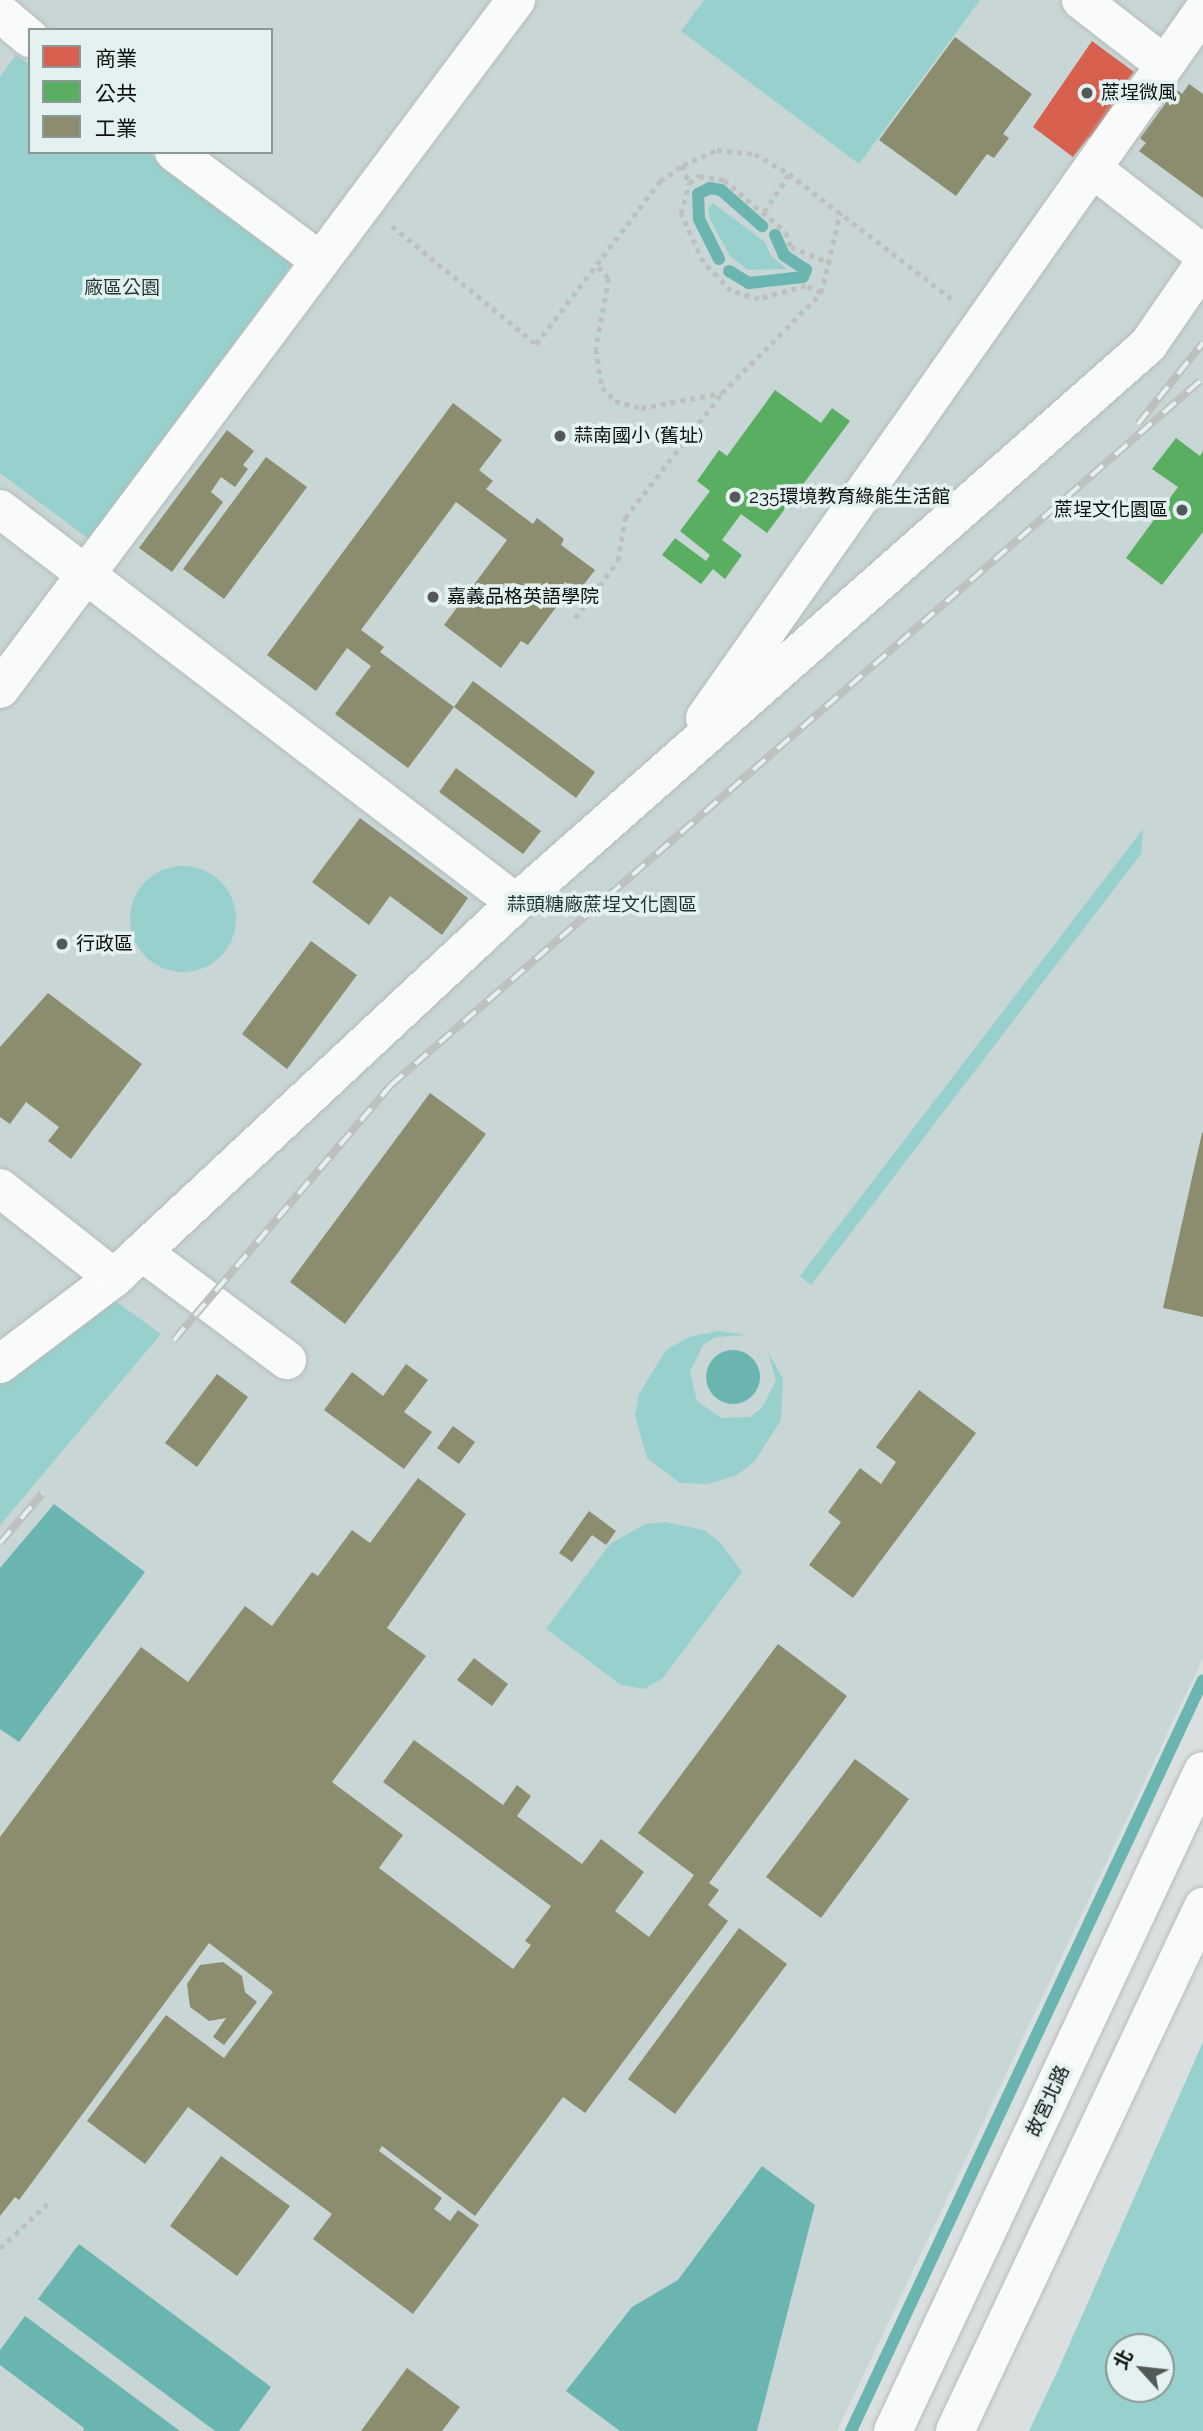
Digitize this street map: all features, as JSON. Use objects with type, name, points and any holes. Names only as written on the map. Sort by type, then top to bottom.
[{"type":"street","points":[[0,689],[516,0]]},
{"type":"street","points":[[1081,0],[1165,65]]},
{"type":"street","points":[[666,775],[1203,11]]},
{"type":"street","points":[[0,13],[28,36]]},
{"type":"street","points":[[177,154],[320,261]]},
{"type":"street","points":[[1093,169],[1203,254]]},
{"type":"street","points":[[0,1364],[114,1278],[516,903],[666,775],[1148,345],[1203,265]]},
{"type":"street","points":[[0,509],[516,903]]},
{"type":"street","points":[[0,1188],[114,1278]]},
{"type":"street","points":[[142,1252],[288,1360]]},
{"type":"street","name":"故宮北路","points":[[893,2431],[1203,1771]]},
{"type":"street","points":[[955,2431],[1203,1907]]},
{"type":"path","points":[[364,203],[536,344],[598,267],[660,181],[683,164],[717,150],[755,154],[789,174],[984,324]]},
{"type":"path","points":[[683,164],[689,183],[681,214],[703,262],[731,290],[759,299],[807,286],[821,293]]},
{"type":"path","points":[[764,212],[789,174]]},
{"type":"path","points":[[689,183],[699,176],[724,180],[786,232],[791,247],[831,263]]},
{"type":"path","points":[[575,618],[618,561],[625,518],[722,393],[821,293],[831,263],[840,213]]},
{"type":"path","points":[[598,267],[609,278],[596,349],[603,387],[615,401],[641,408],[722,393]]},
{"type":"path","points":[[0,2248],[49,2202]]},
{"type":"shaded area","name":"蒜頭糖廠蔗埕文化園區","points":[[0,0],[1203,0],[1203,1658],[837,2431],[0,2431]]},
{"type":"shaded area","points":[[733,1350],[752,1358],[760,1377],[752,1396],[733,1404],[714,1396],[706,1377],[714,1358]]},
{"type":"shaded area","points":[[54,1504],[145,1572],[19,1742],[0,1729],[0,1568]]},
{"type":"shaded area","points":[[762,2166],[815,2205],[757,2431],[620,2431],[566,2391],[632,2307],[678,2280]]},
{"type":"shaded area","points":[[79,2244],[271,2387],[239,2431],[215,2431],[38,2299]]},
{"type":"shaded area","points":[[25,2316],[180,2431],[83,2431],[84,2428],[0,2365],[0,2350]]},
{"type":"green space","points":[[704,0],[980,0],[859,164],[681,31]]},
{"type":"green space","name":"廠區公園","points":[[16,55],[28,64],[28,154],[150,154],[294,262],[89,539],[0,473],[0,77]]},
{"type":"green space","points":[[713,203],[765,242],[771,256],[787,269],[748,270],[730,256],[710,219],[708,209]]},
{"type":"green space","points":[[1143,829],[1141,854],[811,1285],[800,1276]]},
{"type":"green space","points":[[183,866],[203,870],[220,882],[232,899],[236,919],[232,939],[220,956],[203,968],[183,972],[163,968],[146,956],[134,939],[130,919],[134,899],[146,882],[163,870]]},
{"type":"green space","points":[[107,1295],[161,1334],[0,1525],[0,1377]]},
{"type":"green space","points":[[718,1331],[746,1335],[716,1337],[703,1345],[690,1372],[697,1401],[721,1418],[750,1417],[762,1408],[776,1381],[768,1352],[783,1379],[781,1420],[754,1462],[737,1475],[708,1484],[680,1483],[647,1458],[635,1415],[639,1394],[666,1350],[689,1337]]},
{"type":"green space","points":[[665,1522],[704,1530],[720,1542],[742,1572],[663,1678],[644,1689],[621,1685],[546,1629],[610,1544],[645,1524]]},
{"type":"green space","points":[[1203,2042],[1203,2431],[1029,2431],[1058,2370]]},
{"type":"building: 商業","points":[[1092,41],[1134,72],[1118,94],[1126,100],[1095,141],[1089,137],[1073,157],[1033,127]]},
{"type":"building: 公共","points":[[775,390],[821,423],[832,408],[850,421],[767,533],[741,514],[722,540],[742,555],[725,579],[713,569],[701,584],[662,555],[675,538],[706,561],[710,555],[680,531],[710,491],[697,481],[719,450],[727,456]]},
{"type":"building: 公共","name":"蔗埕文化園區","points":[[1176,438],[1200,456],[1203,451],[1203,532],[1162,585],[1126,558],[1178,487],[1152,469]]},
{"type":"building: 工業","points":[[955,37],[1032,94],[1003,134],[1009,138],[994,158],[987,154],[956,196],[879,140]]},
{"type":"building: 工業","points":[[1189,84],[1203,94],[1203,198],[1139,151],[1146,143],[1140,138],[1176,89],[1182,94]]},
{"type":"building: 工業","points":[[453,403],[502,440],[479,470],[493,481],[486,489],[533,524],[537,518],[564,539],[561,545],[595,570],[578,592],[565,582],[554,596],[560,602],[528,645],[521,641],[501,668],[444,625],[507,540],[456,502],[361,630],[384,647],[380,652],[454,707],[408,768],[335,714],[371,666],[347,648],[316,691],[267,655]]},
{"type":"building: 工業","points":[[227,430],[254,451],[243,465],[248,469],[235,487],[221,477],[211,492],[223,502],[172,572],[139,548]]},
{"type":"building: 工業","points":[[266,457],[307,487],[224,599],[183,569]]},
{"type":"building: 工業","points":[[473,681],[595,772],[576,798],[454,707]]},
{"type":"building: 工業","points":[[456,768],[541,831],[523,854],[439,792]]},
{"type":"building: 工業","points":[[360,818],[468,898],[442,935],[390,896],[369,925],[312,882]]},
{"type":"building: 工業","points":[[311,941],[357,975],[287,1069],[242,1034]]},
{"type":"building: 工業","points":[[48,993],[142,1064],[71,1159],[48,1141],[59,1127],[26,1102],[10,1124],[0,1117],[0,1047]]},
{"type":"building: 工業","points":[[430,1093],[486,1134],[345,1324],[290,1282]]},
{"type":"building: 工業","points":[[1203,1133],[1203,1317],[1163,1308]]},
{"type":"building: 工業","points":[[406,1364],[428,1380],[404,1412],[432,1432],[404,1469],[324,1410],[352,1372],[383,1396]]},
{"type":"building: 工業","points":[[217,1374],[248,1397],[197,1467],[165,1443]]},
{"type":"building: 工業","points":[[919,1390],[976,1433],[853,1598],[809,1565],[841,1522],[828,1512],[860,1468],[881,1484],[896,1462],[876,1447]]},
{"type":"building: 工業","points":[[453,1426],[475,1442],[459,1464],[437,1448]]},
{"type":"building: 工業","points":[[418,1478],[466,1514],[387,1628],[426,1656],[332,1782],[403,1835],[379,1868],[513,1969],[531,1945],[525,1941],[551,1906],[383,1782],[414,1740],[503,1805],[517,1785],[531,1796],[517,1816],[582,1864],[601,1839],[644,1872],[615,1911],[649,1937],[694,1875],[638,1833],[778,1644],[847,1696],[709,1883],[719,1890],[708,1905],[728,1921],[585,2113],[563,2097],[475,2216],[382,2146],[379,2151],[442,2198],[434,2209],[450,2221],[458,2210],[479,2225],[413,2314],[313,2239],[332,2214],[188,2107],[145,2164],[87,2121],[166,2015],[224,2058],[273,1992],[209,1943],[19,2200],[15,2197],[0,2216],[0,1837],[141,1647],[188,1682],[245,1606],[272,1626],[312,1572],[318,1576],[352,1530],[370,1543]]},
{"type":"building: 工業","points":[[589,1511],[616,1531],[606,1545],[592,1535],[572,1562],[559,1553]]},
{"type":"building: 工業","points":[[474,1658],[508,1684],[492,1706],[457,1680]]},
{"type":"building: 工業","points":[[855,1759],[909,1799],[821,1918],[766,1877]]},
{"type":"building: 工業","points":[[739,1928],[787,1964],[675,2114],[628,2079]]},
{"type":"building: 工業","points":[[223,1962],[242,1976],[245,1992],[257,2002],[224,2045],[213,2037],[226,2018],[209,2021],[190,2007],[187,1984],[200,1965]]},
{"type":"building: 工業","points":[[221,2156],[290,2206],[237,2276],[170,2226]]},
{"type":"building: 工業","points":[[407,2368],[460,2407],[442,2431],[361,2431]]},
{"type":"waterway","points":[[719,259],[699,219],[698,194],[710,188],[721,190],[762,226]]},
{"type":"waterway","points":[[729,271],[749,283],[803,277],[806,270],[784,255],[775,235]]},
{"type":"waterway","points":[[851,2431],[1203,1680]]},
{"type":"railway","points":[[1138,424],[1203,343]]},
{"type":"railway","points":[[174,1340],[391,1085],[1200,381]]},
{"type":"railway","points":[[0,1543],[42,1494]]},
{"type":"place","name":"蔗埕微風","points":[[1087,93]]},
{"type":"place","name":"蒜南國小 (舊址)","points":[[560,436]]},
{"type":"place","name":"235環境教育綠能生活館","points":[[735,497]]},
{"type":"place","name":"蔗埕文化園區","points":[[1182,510]]},
{"type":"place","name":"嘉義品格英語學院","points":[[433,597]]},
{"type":"place","name":"行政區","points":[[62,944]]}]
